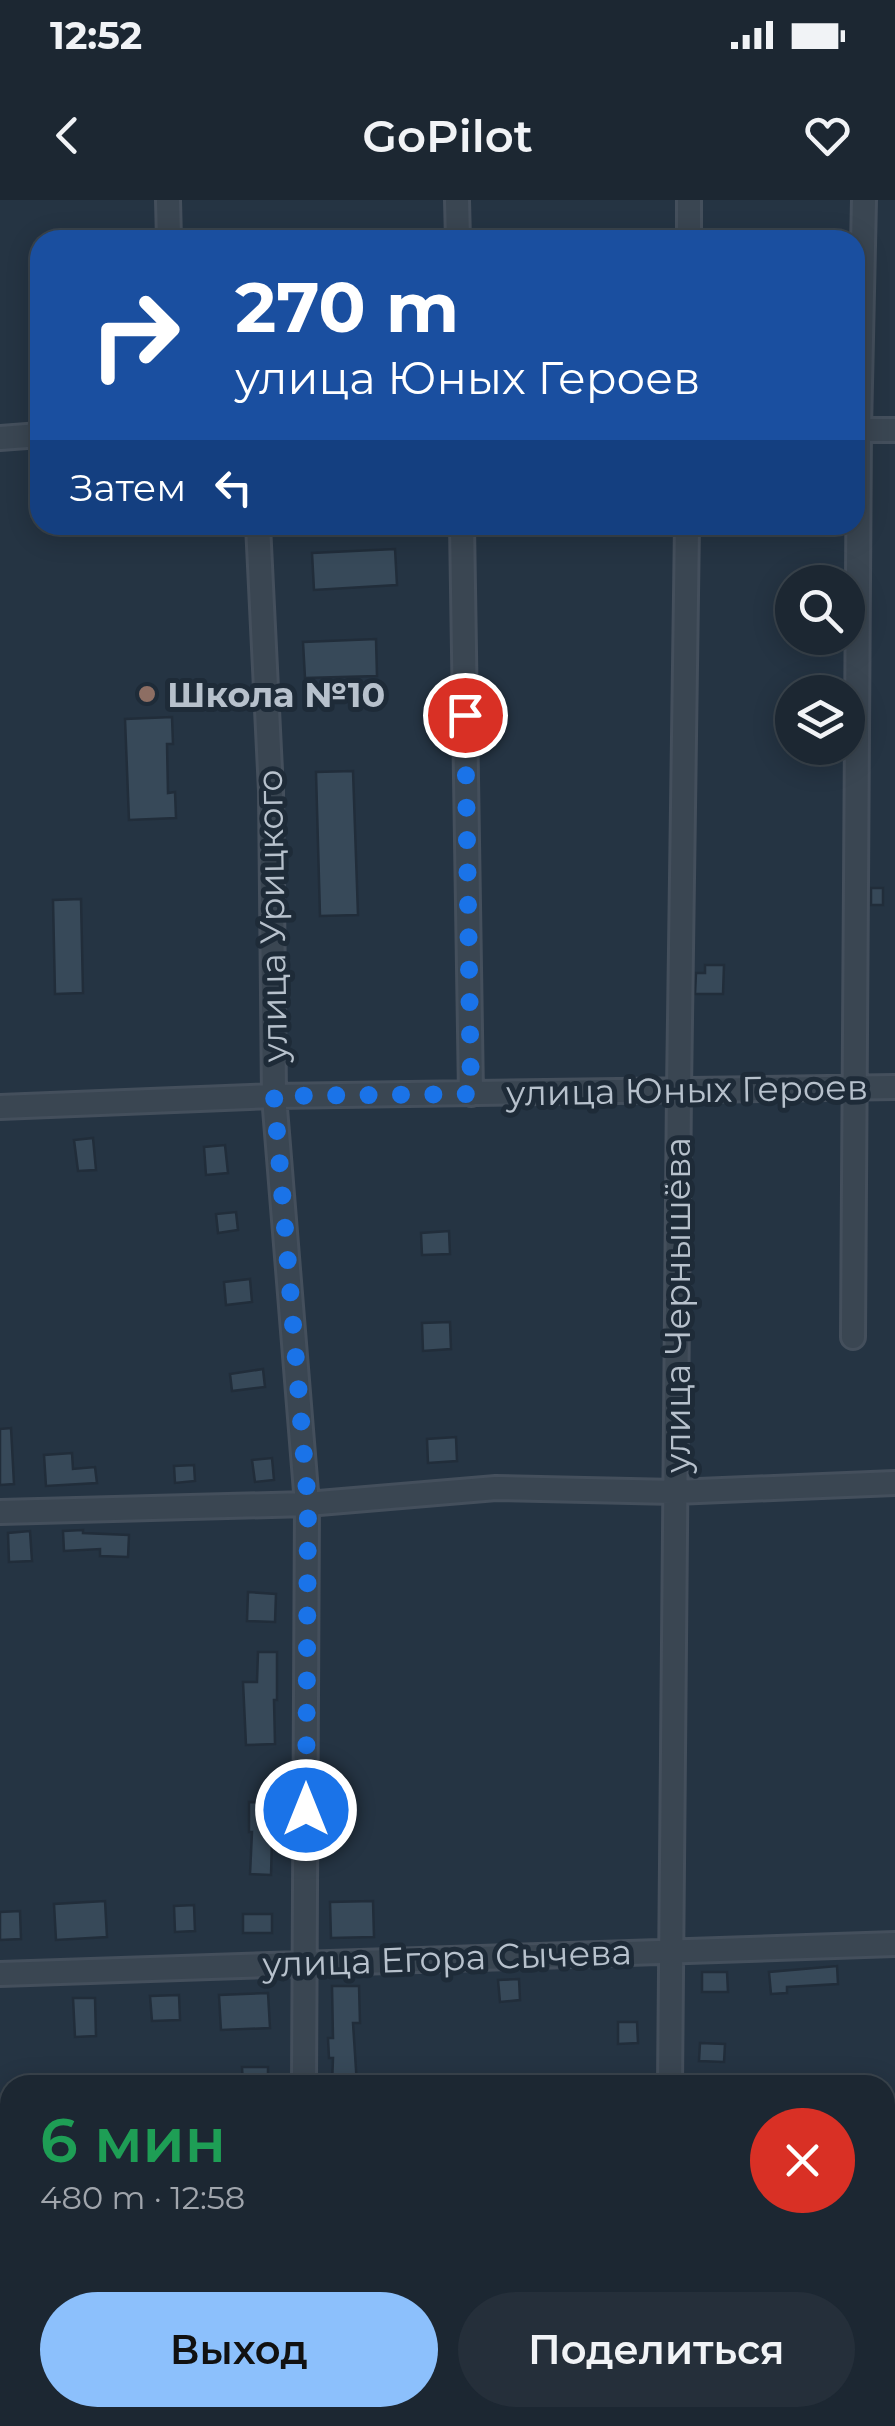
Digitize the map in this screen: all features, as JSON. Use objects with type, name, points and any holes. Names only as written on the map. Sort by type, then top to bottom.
[{"type":"street","points":[[168,200],[169,230]]},
{"type":"street","points":[[457,200],[458,230]]},
{"type":"street","points":[[689,200],[689,230]]},
{"type":"street","points":[[863,230],[864,200]]},
{"type":"street","points":[[865,430],[895,430]]},
{"type":"street","points":[[0,438],[30,436]]},
{"type":"street","name":"улица Урицкого","points":[[258,535],[271,792],[274,1096],[308,1504],[304,2075]]},
{"type":"street","points":[[462,535],[471,1094]]},
{"type":"street","name":"улица Чернышёва","points":[[670,2075],[687,535]]},
{"type":"street","points":[[852,1337],[856,535]]},
{"type":"street","name":"улица Юных Героев","points":[[0,1108],[274,1096],[895,1087]]},
{"type":"street","points":[[0,1512],[308,1504],[496,1488],[676,1492],[895,1483]]},
{"type":"street","name":"улица Егора Сычева","points":[[0,1974],[895,1944]]},
{"type":"building","points":[[395,549],[397,585],[314,590],[312,553]]},
{"type":"building","points":[[376,639],[377,676],[305,678],[303,642]]},
{"type":"building","points":[[172,717],[173,744],[167,744],[168,793],[175,792],[176,818],[129,820],[125,719]]},
{"type":"building","points":[[353,771],[358,915],[320,916],[316,772]]},
{"type":"building","points":[[871,888],[883,888],[883,905],[871,905]]},
{"type":"building","points":[[81,899],[83,993],[55,994],[53,900]]},
{"type":"building","points":[[705,965],[724,965],[723,994],[695,994],[696,973],[705,973]]},
{"type":"building","points":[[93,1138],[96,1170],[78,1171],[74,1140]]},
{"type":"building","points":[[225,1145],[228,1173],[206,1175],[204,1147]]},
{"type":"building","points":[[236,1212],[238,1230],[218,1233],[216,1214]]},
{"type":"building","points":[[449,1231],[450,1254],[422,1255],[421,1233]]},
{"type":"building","points":[[250,1279],[252,1302],[226,1305],[224,1282]]},
{"type":"building","points":[[450,1322],[451,1349],[423,1351],[422,1323]]},
{"type":"building","points":[[263,1369],[265,1387],[232,1391],[230,1374]]},
{"type":"building","points":[[11,1428],[14,1484],[0,1485],[0,1429]]},
{"type":"building","points":[[456,1437],[457,1461],[428,1463],[427,1439]]},
{"type":"building","points":[[72,1453],[73,1469],[95,1467],[97,1483],[46,1486],[44,1455]]},
{"type":"building","points":[[272,1458],[274,1480],[255,1482],[252,1460]]},
{"type":"building","points":[[194,1465],[195,1481],[175,1483],[174,1466]]},
{"type":"building","points":[[30,1531],[32,1561],[9,1562],[8,1533]]},
{"type":"building","points":[[63,1531],[129,1535],[128,1557],[100,1556],[100,1549],[64,1551]]},
{"type":"building","points":[[248,1592],[276,1594],[275,1622],[247,1621]]},
{"type":"building","points":[[258,1652],[277,1652],[275,1744],[246,1745],[243,1682],[257,1682]]},
{"type":"building","points":[[249,1802],[273,1803],[271,1875],[250,1874]]},
{"type":"building","points":[[105,1901],[107,1937],[56,1940],[54,1904]]},
{"type":"building","points":[[373,1901],[374,1937],[331,1938],[330,1902]]},
{"type":"building","points":[[194,1905],[195,1931],[175,1932],[174,1906]]},
{"type":"building","points":[[20,1911],[21,1939],[0,1940],[0,1912]]},
{"type":"building","points":[[243,1914],[272,1914],[272,1933],[243,1933]]},
{"type":"building","points":[[837,1966],[838,1984],[787,1987],[787,1993],[771,1994],[769,1972]]},
{"type":"building","points":[[702,1972],[727,1972],[728,1992],[702,1992]]},
{"type":"building","points":[[519,1979],[520,2000],[500,2002],[498,1980]]},
{"type":"building","points":[[332,1986],[359,1986],[360,2023],[353,2023],[356,2075],[332,2075],[328,2038],[333,2038]]},
{"type":"building","points":[[268,1993],[270,2028],[221,2030],[219,1995]]},
{"type":"building","points":[[179,1995],[180,2020],[152,2021],[150,1996]]},
{"type":"building","points":[[73,1998],[95,1998],[96,2036],[75,2037]]},
{"type":"building","points":[[618,2022],[637,2022],[638,2043],[618,2044]]},
{"type":"building","points":[[700,2043],[725,2044],[724,2062],[699,2061]]},
{"type":"building","points":[[242,2067],[268,2067],[268,2075],[242,2075]]},
{"type":"place","name":"Школа №10","points":[[147,694]]},
{"type":"route","points":[[306,1810],[308,1504],[274,1096],[471,1094],[465,715]]}]
